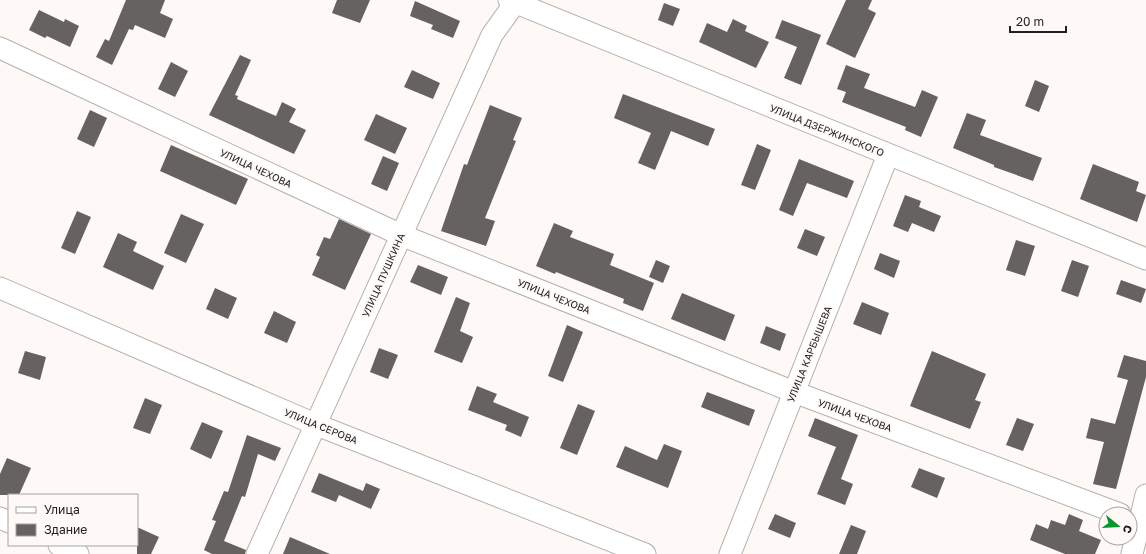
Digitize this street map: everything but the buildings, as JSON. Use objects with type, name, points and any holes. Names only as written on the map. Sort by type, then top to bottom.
[{"type":"street","name":"УЛИЦА ДЗЕРЖИНСКОГО","points":[[514,1],[888,155],[1146,259]]},
{"type":"street","name":"УЛИЦА ПУШКИНА","points":[[257,554],[317,425],[492,35],[514,1]]},
{"type":"street","name":"УЛИЦА ЧЕХОВА","points":[[0,48],[401,236],[794,392],[1100,506]]},
{"type":"street","name":"УЛИЦА КАРБЫШЕВА","points":[[730,554],[888,155]]},
{"type":"street","name":"УЛИЦА СЕРОВА","points":[[0,288],[317,425],[645,554]]},
{"type":"street","points":[[1138,506],[1146,495]]},
{"type":"street","points":[[61,546],[78,554]]}]
